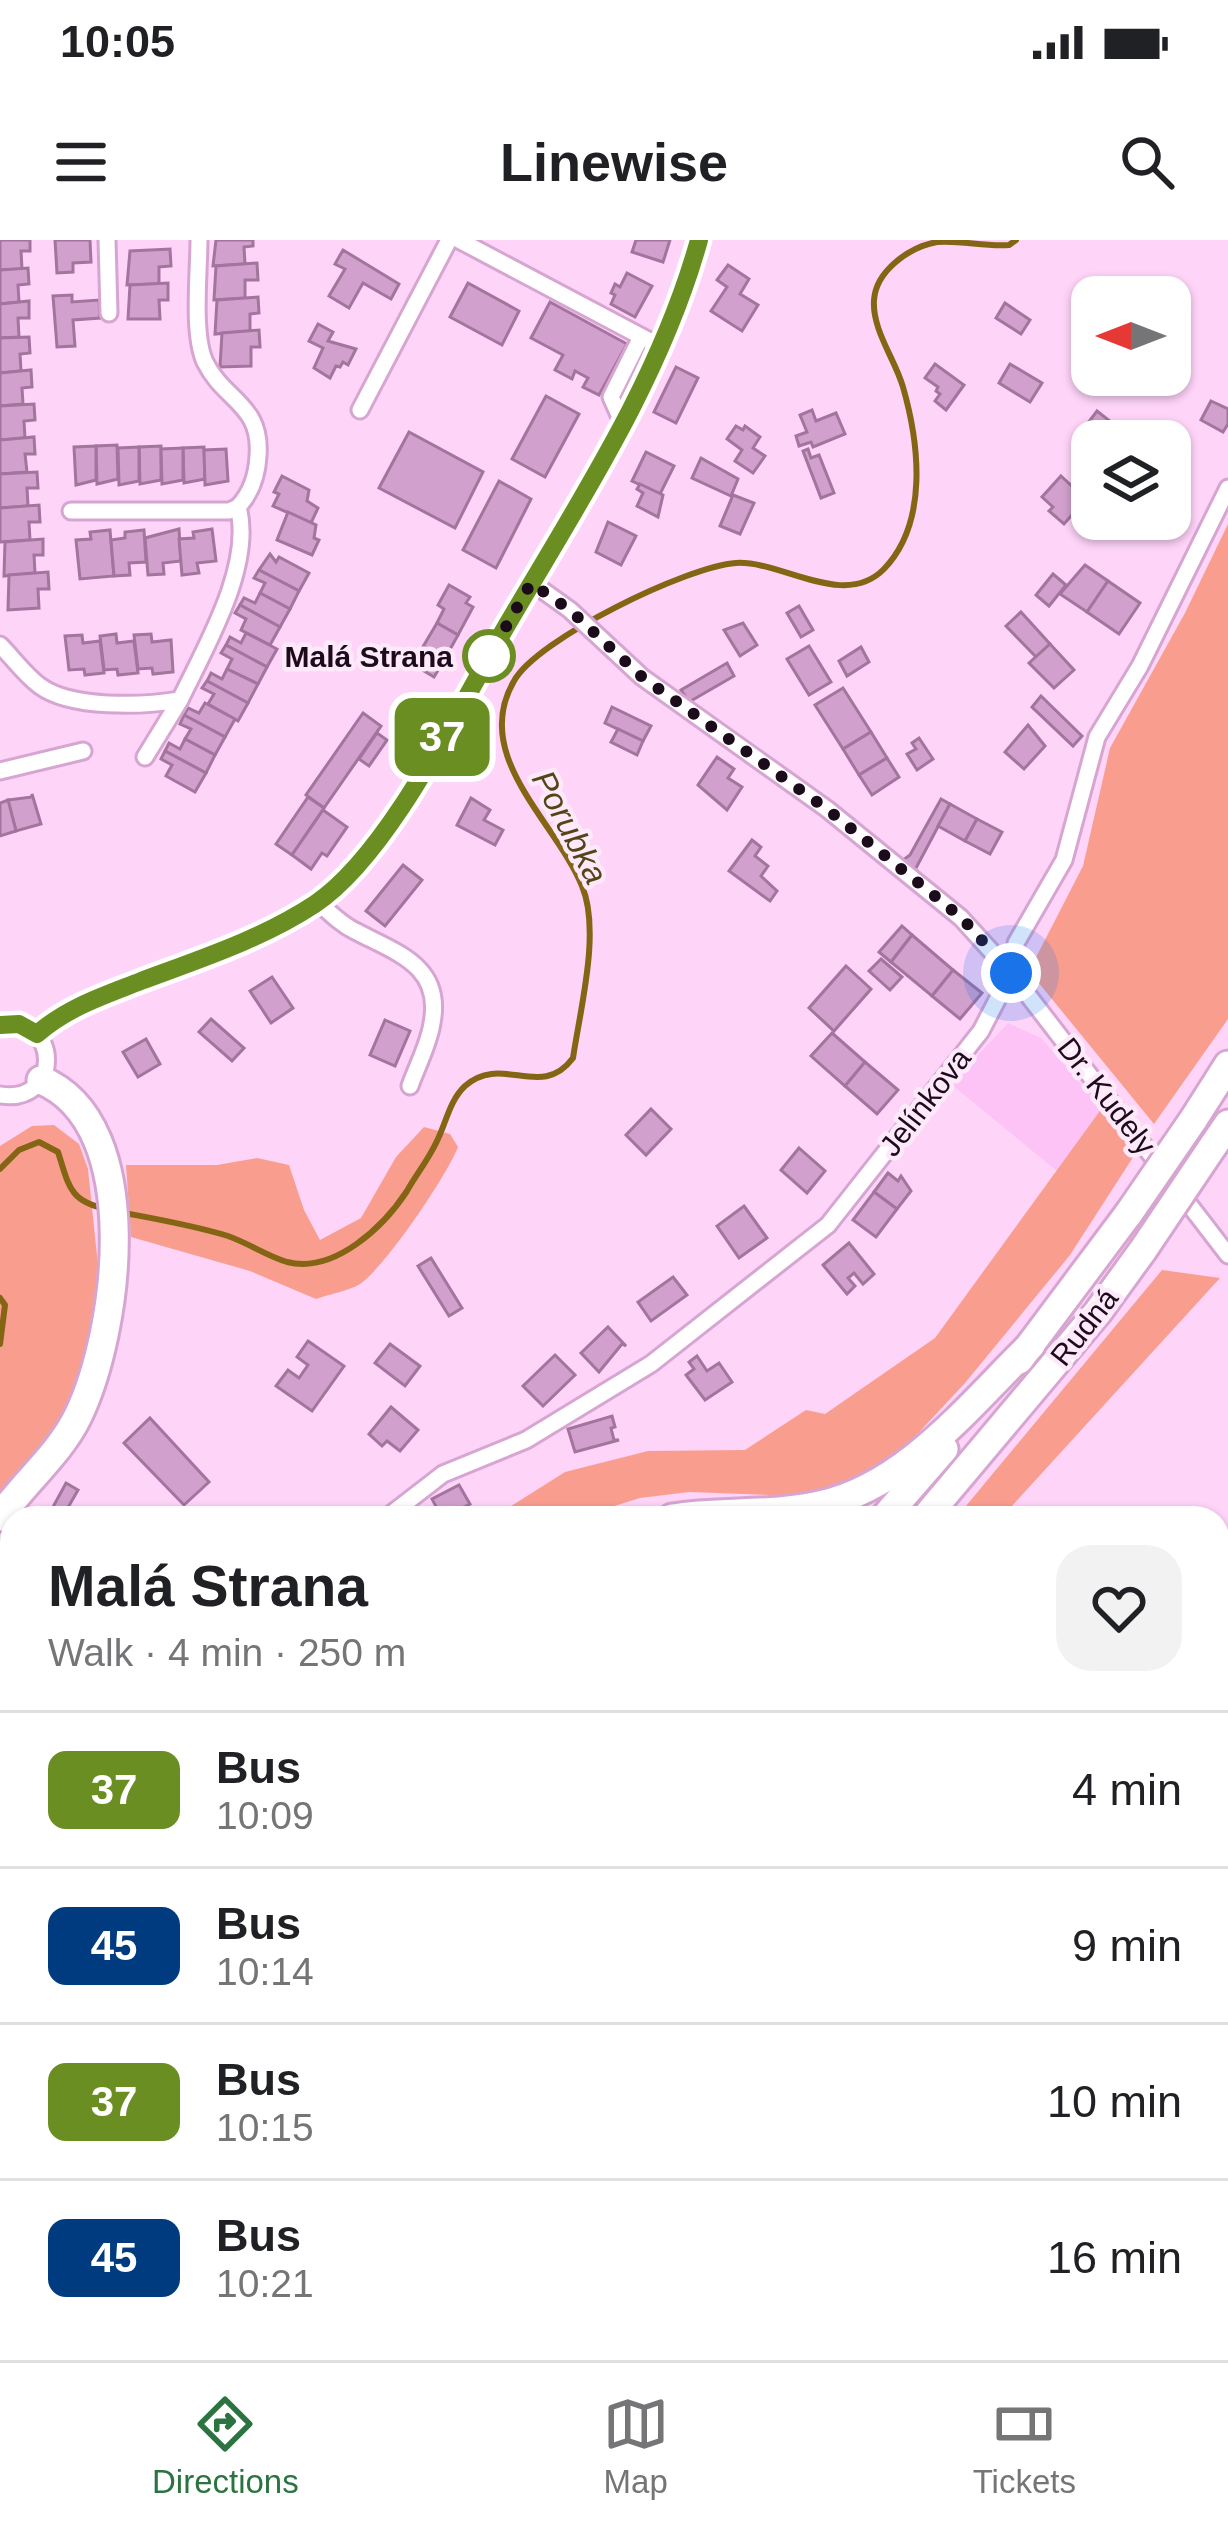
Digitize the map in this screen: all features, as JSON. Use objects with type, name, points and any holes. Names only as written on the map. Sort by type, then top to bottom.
[{"type":"highway","name":"Rudná","points":[[894,1506],[1031,1345],[1129,1213],[1228,1065]]},
{"type":"highway","points":[[9,1506],[65,1438],[87,1395],[107,1327],[112,1242],[107,1169],[100,1142],[70,1097],[41,1080]]},
{"type":"highway","name":"Rudná","points":[[935,1506],[1098,1312],[1221,1135]]},
{"type":"highway","points":[[810,1506],[866,1490],[908,1462],[1031,1345]]},
{"type":"street","points":[[107,240],[109,313]]},
{"type":"street","points":[[71,511],[229,511],[248,496],[258,469],[260,435],[248,409],[205,362],[200,334],[199,240]]},
{"type":"street","points":[[360,410],[449,240]]},
{"type":"street","points":[[460,240],[662,347]]},
{"type":"street","points":[[37,1034],[79,1005],[238,944],[318,902],[366,857],[624,426],[662,347],[699,240]]},
{"type":"street","points":[[624,426],[611,397],[641,337]]},
{"type":"street","name":"Jelínkova","points":[[401,1506],[442,1474],[526,1440],[651,1364],[828,1225],[981,1031],[1011,973],[1016,943],[1064,860],[1097,737],[1140,666],[1228,488]]},
{"type":"street","points":[[145,758],[212,634],[241,551],[243,527],[238,507]]},
{"type":"street","name":"Dr. Kudely","points":[[531,583],[570,610],[642,677],[827,809],[962,918],[1011,973],[1228,1255]]},
{"type":"street","points":[[0,645],[41,687],[64,697],[118,704],[180,700]]},
{"type":"street","points":[[0,771],[83,751]]},
{"type":"street","points":[[318,902],[350,929],[411,959],[426,973],[434,996],[432,1024],[410,1085]]},
{"type":"street","points":[[0,1025],[19,1024],[37,1034],[46,1052],[41,1080],[26,1094],[0,1095]]},
{"type":"shaded area","points":[[1228,524],[1228,1019],[1154,1124],[1029,971],[1083,866],[1110,748]]},
{"type":"shaded area","points":[[1008,1023],[1041,1038],[1102,1108],[1058,1172],[951,1084]]},
{"type":"shaded area","points":[[1102,1108],[1139,1148],[1070,1255],[909,1443],[847,1484],[797,1496],[689,1492],[614,1506],[511,1506],[565,1472],[648,1451],[745,1450],[806,1410],[825,1414],[935,1338]]},
{"type":"shaded area","points":[[54,1125],[79,1144],[88,1169],[99,1275],[85,1351],[68,1405],[34,1457],[0,1492],[0,1146],[32,1126]]},
{"type":"shaded area","points":[[424,1127],[450,1134],[458,1147],[399,1241],[371,1274],[350,1289],[316,1299],[250,1271],[131,1237],[126,1165],[217,1165],[257,1158],[289,1165],[320,1240],[361,1218],[396,1157]]},
{"type":"shaded area","points":[[1162,1270],[1220,1278],[1012,1506],[966,1506]]},
{"type":"building","points":[[0,240],[30,240],[30,251],[21,251],[22,269],[0,270]]},
{"type":"building","points":[[55,240],[90,240],[91,262],[73,263],[73,272],[57,273]]},
{"type":"building","points":[[216,240],[253,240],[253,246],[244,247],[245,264],[213,266]]},
{"type":"building","points":[[636,240],[670,240],[663,262],[632,252]]},
{"type":"building","points":[[170,249],[171,266],[159,267],[159,284],[127,285],[130,251]]},
{"type":"building","points":[[343,250],[399,284],[391,299],[363,283],[349,308],[329,296],[345,269],[335,264]]},
{"type":"building","points":[[257,263],[258,280],[245,280],[245,298],[214,300],[216,266]]},
{"type":"building","points":[[728,265],[749,279],[740,294],[758,305],[742,331],[711,311],[727,287],[717,280]]},
{"type":"building","points":[[28,268],[29,284],[18,285],[19,302],[0,304],[0,270]]},
{"type":"building","points":[[627,273],[652,286],[635,317],[611,304],[615,284],[620,287]]},
{"type":"building","points":[[168,283],[168,300],[159,300],[160,319],[128,319],[130,285]]},
{"type":"building","points":[[468,283],[519,311],[502,345],[450,317]]},
{"type":"building","points":[[72,295],[72,302],[99,300],[100,318],[73,320],[75,346],[57,347],[53,296]]},
{"type":"building","points":[[258,297],[259,313],[250,314],[250,331],[215,334],[217,300]]},
{"type":"building","points":[[29,301],[29,318],[18,318],[19,337],[0,338],[0,304]]},
{"type":"building","points":[[550,302],[627,344],[599,395],[583,387],[588,378],[575,371],[572,379],[555,370],[563,355],[531,338]]},
{"type":"building","points":[[1005,303],[1030,320],[1021,334],[996,318]]},
{"type":"building","points":[[318,324],[333,332],[328,341],[356,349],[348,365],[336,366],[330,378],[314,368],[323,348],[309,341]]},
{"type":"building","points":[[259,330],[260,347],[251,347],[251,366],[220,367],[222,333]]},
{"type":"building","points":[[29,337],[30,353],[20,354],[21,371],[0,373],[0,338]]},
{"type":"building","points":[[935,364],[964,385],[946,410],[935,401],[938,387],[925,378]]},
{"type":"building","points":[[1010,364],[1042,383],[1030,402],[999,383]]},
{"type":"building","points":[[676,367],[698,378],[676,423],[654,412]]},
{"type":"building","points":[[31,370],[32,387],[22,388],[23,404],[0,406],[0,373]]},
{"type":"building","points":[[546,396],[579,414],[545,477],[512,459]]},
{"type":"building","points":[[1211,401],[1228,409],[1223,432],[1201,420]]},
{"type":"building","points":[[34,404],[35,420],[24,421],[25,438],[0,440],[0,406]]},
{"type":"building","points":[[812,410],[816,421],[836,413],[845,434],[813,447],[811,442],[799,446],[796,436],[807,432],[800,415]]},
{"type":"building","points":[[736,426],[743,430],[745,426],[760,437],[753,448],[765,456],[753,473],[735,461],[742,450],[727,439]]},
{"type":"building","points":[[409,432],[483,472],[455,528],[379,488]]},
{"type":"building","points":[[34,437],[35,454],[25,454],[27,472],[0,474],[0,440]]},
{"type":"building","points":[[117,445],[118,479],[97,484],[96,446]]},
{"type":"building","points":[[96,446],[96,480],[76,485],[74,447]]},
{"type":"building","points":[[161,446],[161,480],[140,484],[139,447]]},
{"type":"building","points":[[139,447],[139,481],[119,485],[118,448]]},
{"type":"building","points":[[204,447],[205,479],[184,483],[183,448]]},
{"type":"building","points":[[183,448],[183,480],[162,484],[161,449]]},
{"type":"building","points":[[226,449],[228,481],[205,485],[204,450]]},
{"type":"building","points":[[808,449],[811,458],[819,455],[834,493],[821,498],[803,451]]},
{"type":"building","points":[[646,452],[674,466],[660,494],[632,481]]},
{"type":"building","points":[[701,458],[738,479],[731,496],[692,478]]},
{"type":"building","points":[[37,472],[38,488],[27,488],[28,506],[0,508],[0,474]]},
{"type":"building","points":[[282,476],[309,490],[307,501],[318,508],[311,523],[273,506]]},
{"type":"building","points":[[1061,476],[1071,485],[1071,516],[1064,524],[1049,511],[1053,507],[1042,497]]},
{"type":"building","points":[[499,481],[531,499],[496,568],[463,550]]},
{"type":"building","points":[[640,484],[663,495],[658,517],[637,506],[643,493],[637,489]]},
{"type":"building","points":[[733,495],[754,503],[740,534],[720,526]]},
{"type":"building","points":[[39,505],[40,522],[29,522],[30,540],[0,542],[0,508]]},
{"type":"building","points":[[288,512],[316,525],[314,538],[319,540],[312,555],[277,540]]},
{"type":"building","points":[[608,522],[636,536],[621,565],[596,552]]},
{"type":"building","points":[[179,529],[181,561],[163,563],[164,574],[148,575],[145,538]]},
{"type":"building","points":[[212,529],[216,561],[197,563],[199,573],[182,575],[179,539]]},
{"type":"building","points":[[110,530],[114,576],[80,579],[76,540],[91,539],[90,532]]},
{"type":"building","points":[[144,530],[146,562],[129,563],[130,575],[114,576],[111,540]]},
{"type":"building","points":[[43,539],[43,555],[34,555],[35,573],[4,576],[5,542]]},
{"type":"building","points":[[270,554],[276,562],[279,557],[309,573],[299,591],[259,570]]},
{"type":"building","points":[[1085,565],[1108,581],[1087,612],[1060,594]]},
{"type":"building","points":[[259,570],[299,591],[290,609],[260,593],[265,583],[254,578]]},
{"type":"building","points":[[48,572],[49,589],[38,589],[39,608],[8,610],[9,575]]},
{"type":"building","points":[[1053,574],[1066,585],[1049,606],[1036,595]]},
{"type":"building","points":[[1108,581],[1140,603],[1119,634],[1087,612]]},
{"type":"building","points":[[449,585],[470,597],[466,603],[473,607],[458,635],[437,623],[444,609],[438,605]]},
{"type":"building","points":[[260,593],[290,609],[280,627],[240,605],[244,598],[255,603]]},
{"type":"building","points":[[240,605],[280,627],[270,645],[241,630],[246,619],[235,613]]},
{"type":"building","points":[[799,606],[813,630],[801,637],[787,613]]},
{"type":"building","points":[[1021,612],[1050,644],[1036,657],[1006,626]]},
{"type":"building","points":[[437,623],[458,635],[443,662],[421,650]]},
{"type":"building","points":[[743,623],[757,645],[740,656],[724,630]]},
{"type":"building","points":[[246,633],[277,649],[267,667],[226,645],[230,637],[241,643]]},
{"type":"building","points":[[116,634],[117,643],[134,641],[138,673],[118,675],[117,669],[104,670],[100,636]]},
{"type":"building","points":[[151,634],[152,642],[171,640],[173,672],[153,674],[152,668],[138,669],[134,635]]},
{"type":"building","points":[[82,635],[83,643],[100,641],[104,673],[85,675],[84,669],[69,670],[65,636]]},
{"type":"building","points":[[1050,644],[1074,670],[1054,688],[1029,663]]},
{"type":"building","points":[[226,645],[267,667],[258,684],[227,669],[232,659],[221,653]]},
{"type":"building","points":[[809,646],[831,682],[809,695],[787,659]]},
{"type":"building","points":[[861,647],[869,662],[847,676],[839,661]]},
{"type":"building","points":[[421,650],[443,662],[434,677],[414,665]]},
{"type":"building","points":[[727,663],[734,676],[689,702],[681,690]]},
{"type":"building","points":[[227,669],[258,684],[248,703],[207,681],[211,673],[222,679]]},
{"type":"building","points":[[207,681],[248,703],[238,721],[208,704],[214,694],[202,688]]},
{"type":"building","points":[[843,688],[871,732],[843,749],[815,705]]},
{"type":"building","points":[[1041,696],[1082,736],[1073,746],[1032,707]]},
{"type":"building","points":[[205,703],[235,719],[225,737],[184,715],[188,708],[199,713]]},
{"type":"building","points":[[612,707],[651,726],[643,741],[605,723]]},
{"type":"building","points":[[363,713],[381,726],[324,808],[306,795]]},
{"type":"building","points":[[184,715],[225,737],[215,755],[185,739],[191,729],[180,724]]},
{"type":"building","points":[[1028,725],[1045,746],[1024,769],[1005,752]]},
{"type":"building","points":[[618,729],[643,741],[637,755],[611,742]]},
{"type":"building","points":[[871,732],[887,758],[859,775],[843,749]]},
{"type":"building","points":[[377,733],[387,740],[369,766],[359,759]]},
{"type":"building","points":[[919,738],[933,759],[917,770],[907,754],[916,749],[912,743]]},
{"type":"building","points":[[185,739],[215,755],[206,773],[165,751],[169,743],[180,749]]},
{"type":"building","points":[[165,751],[206,773],[195,792],[166,776],[172,765],[161,759]]},
{"type":"building","points":[[717,757],[734,769],[728,778],[742,787],[727,810],[698,785]]},
{"type":"building","points":[[887,758],[899,777],[872,795],[859,775]]},
{"type":"building","points":[[32,794],[41,824],[16,831],[8,800]]},
{"type":"building","points":[[308,797],[324,808],[292,855],[276,844]]},
{"type":"building","points":[[471,798],[490,810],[484,820],[503,830],[495,845],[457,825]]},
{"type":"building","points":[[941,799],[950,804],[915,870],[903,860]]},
{"type":"building","points":[[8,800],[16,831],[0,836],[0,803]]},
{"type":"building","points":[[950,804],[977,819],[965,841],[938,826]]},
{"type":"building","points":[[323,810],[347,827],[327,856],[322,853],[311,869],[292,855]]},
{"type":"building","points":[[977,819],[1002,832],[990,854],[965,841]]},
{"type":"building","points":[[752,840],[761,847],[755,856],[768,866],[761,876],[777,891],[770,901],[729,871]]},
{"type":"building","points":[[403,865],[422,880],[385,926],[366,911]]},
{"type":"building","points":[[902,926],[912,935],[891,962],[879,952]]},
{"type":"building","points":[[912,935],[953,970],[932,996],[891,962]]},
{"type":"building","points":[[881,959],[902,977],[890,990],[869,971]]},
{"type":"building","points":[[846,966],[871,989],[834,1031],[809,1008]]},
{"type":"building","points":[[953,970],[982,993],[960,1019],[932,996]]},
{"type":"building","points":[[272,977],[293,1008],[271,1023],[250,991]]},
{"type":"building","points":[[211,1019],[244,1048],[232,1061],[199,1032]]},
{"type":"building","points":[[385,1020],[410,1031],[395,1066],[370,1055]]},
{"type":"building","points":[[832,1033],[865,1062],[845,1086],[811,1056]]},
{"type":"building","points":[[146,1039],[160,1064],[138,1077],[123,1052]]},
{"type":"building","points":[[865,1062],[898,1090],[877,1114],[845,1086]]},
{"type":"building","points":[[651,1109],[671,1129],[646,1155],[626,1135]]},
{"type":"building","points":[[799,1148],[825,1171],[807,1193],[781,1170]]},
{"type":"building","points":[[888,1173],[898,1181],[901,1176],[911,1191],[897,1209],[874,1192]]},
{"type":"building","points":[[874,1192],[897,1209],[876,1237],[853,1220]]},
{"type":"building","points":[[744,1206],[767,1238],[739,1258],[717,1226]]},
{"type":"building","points":[[849,1243],[874,1274],[863,1284],[854,1273],[848,1278],[855,1286],[847,1294],[823,1265]]},
{"type":"building","points":[[431,1258],[462,1308],[449,1316],[418,1266]]},
{"type":"building","points":[[673,1277],[687,1295],[651,1321],[638,1302]]},
{"type":"building","points":[[608,1327],[626,1346],[622,1344],[599,1372],[581,1353]]},
{"type":"building","points":[[308,1341],[344,1366],[312,1411],[276,1386],[288,1370],[299,1378],[308,1365],[297,1357]]},
{"type":"building","points":[[390,1344],[420,1366],[405,1386],[375,1363]]},
{"type":"building","points":[[555,1355],[575,1375],[543,1406],[523,1386]]},
{"type":"building","points":[[697,1356],[707,1371],[719,1363],[732,1382],[705,1400],[686,1375],[694,1369],[689,1362]]},
{"type":"building","points":[[391,1407],[418,1430],[400,1451],[387,1441],[382,1446],[369,1434]]},
{"type":"building","points":[[612,1416],[614,1440],[619,1440],[575,1452],[568,1429]]},
{"type":"building","points":[[150,1418],[209,1482],[184,1505],[124,1443]]},
{"type":"building","points":[[66,1483],[78,1490],[69,1506],[54,1506]]},
{"type":"building","points":[[459,1485],[470,1504],[436,1506],[432,1499]]},
{"type":"waterway","name":"Porubka","points":[[119,1212],[228,1236],[287,1262],[323,1261],[372,1232],[397,1205],[465,1086],[493,1074],[548,1076],[573,1058],[587,971],[587,904],[570,862],[510,762],[503,709],[514,681],[528,664],[582,626],[651,591],[714,567],[754,564],[850,585],[884,569],[908,529],[916,457],[903,387],[874,311],[876,289],[896,262],[926,245],[1009,245],[1016,240]]},
{"type":"waterway","name":"Porubka","points":[[0,1169],[19,1150],[39,1142],[58,1152],[77,1196],[106,1209]]},
{"type":"waterway","name":"Porubka","points":[[0,1298],[5,1305],[0,1344]]},
{"type":"bus line","name":"37","points":[[0,1025],[19,1024],[37,1034],[79,1005],[238,944],[318,902],[366,857],[428,761],[624,426],[662,347],[699,240]]},
{"type":"place","name":"Malá Strana","points":[[489,656]]},
{"type":"route","points":[[489,656],[487,660],[531,583],[570,610],[642,677],[827,809],[962,918],[1011,973]]}]
